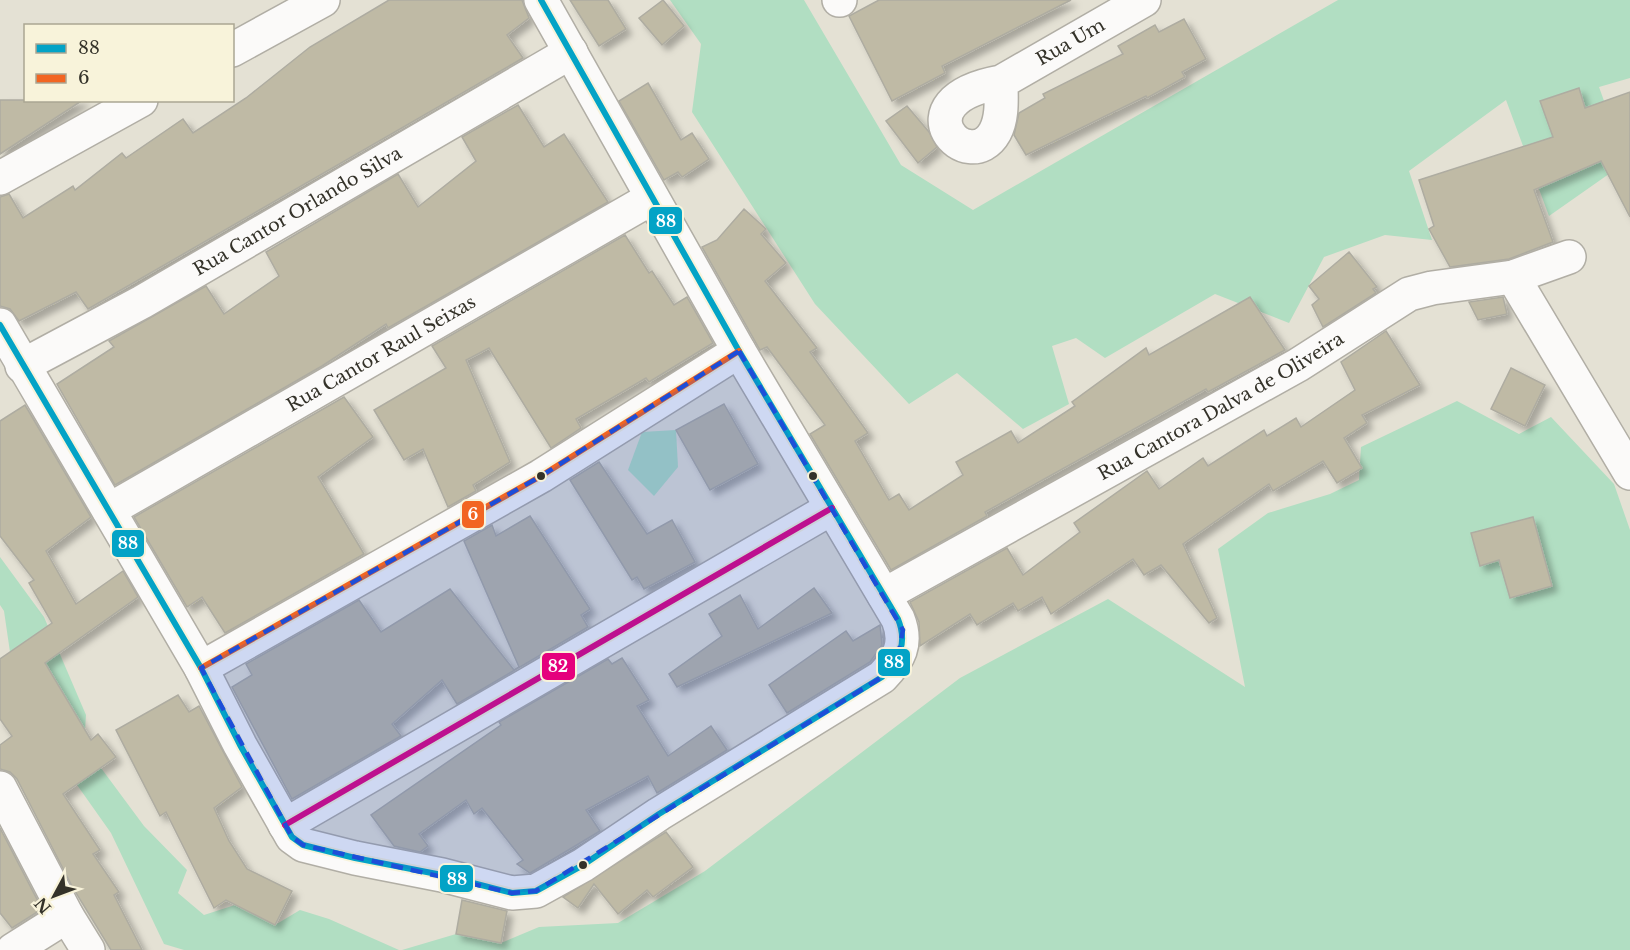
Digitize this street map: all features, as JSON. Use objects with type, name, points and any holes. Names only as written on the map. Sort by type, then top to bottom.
[{"type":"street","points":[[234,49],[323,0]]},
{"type":"street","points":[[0,325],[201,668],[240,745],[292,837],[303,845],[512,893],[536,891],[583,865],[659,814],[882,677],[897,661],[903,641],[898,619],[739,351],[541,0]]},
{"type":"street","name":"Rua Um","points":[[1001,82],[1144,0]]},
{"type":"street","name":"Rua Cantor Orlando Silva","points":[[22,366],[142,302],[572,52]]},
{"type":"street","points":[[0,178],[137,102]]},
{"type":"street","name":"Rua Cantor Raul Seixas","points":[[109,510],[652,198]]},
{"type":"street","name":"Rua Cantora Dalva de Oliveira","points":[[884,595],[1298,365],[1409,294],[1432,288],[1513,277],[1569,257]]},
{"type":"street","points":[[1513,277],[1630,473]]},
{"type":"street","points":[[201,668],[541,476],[739,351]]},
{"type":"street","points":[[285,825],[832,508]]},
{"type":"street","points":[[0,788],[67,916],[88,950]]},
{"type":"street","points":[[13,950],[67,916]]},
{"type":"highlighted area","points":[[739,351],[903,630],[897,661],[882,677],[536,891],[512,893],[303,845],[292,837],[201,668],[541,476]]},
{"type":"green space","points":[[670,0],[804,0],[901,165],[973,210],[1338,0],[1630,0],[1630,78],[1599,87],[1626,162],[1549,216],[1506,100],[1409,171],[1432,240],[1385,235],[1324,257],[1289,323],[1215,294],[1105,358],[1076,338],[1052,346],[1069,404],[1023,429],[957,373],[909,404],[815,304],[692,112],[701,44]]},
{"type":"green space","points":[[1457,401],[1519,434],[1551,417],[1614,484],[1630,530],[1630,950],[402,950],[456,934],[501,943],[539,927],[618,923],[705,871],[960,678],[1108,599],[1245,687],[1218,549],[1268,513],[1330,494],[1359,480],[1361,447]]},
{"type":"green space","points":[[676,430],[678,467],[654,496],[628,470],[642,432]]},
{"type":"green space","points":[[0,557],[44,617],[86,715],[84,745],[144,826],[187,870],[178,893],[204,915],[235,905],[275,925],[300,910],[329,919],[399,950],[184,950],[164,944],[111,833],[17,700],[4,611],[0,605]]},
{"type":"building","points":[[389,0],[522,0],[529,18],[507,35],[523,58],[88,309],[76,292],[19,321],[10,309],[0,306],[0,197],[9,194],[23,218],[73,186],[75,190],[122,153],[126,158],[183,119],[193,133],[246,98],[310,47]]},
{"type":"building","points":[[570,0],[608,0],[626,29],[599,46]]},
{"type":"building","points":[[663,0],[684,26],[662,45],[639,18]]},
{"type":"building","points":[[879,0],[1071,0],[942,66],[945,73],[892,101],[849,16]]},
{"type":"building","points":[[1184,19],[1206,59],[1182,72],[1185,77],[1147,98],[1146,96],[1026,155],[1014,135],[1019,113],[1045,98],[1043,94],[1123,54],[1118,46],[1155,25],[1159,32]]},
{"type":"building","points":[[648,83],[681,140],[692,133],[709,159],[682,177],[678,172],[664,180],[619,101]]},
{"type":"building","points":[[1579,88],[1585,108],[1630,92],[1630,217],[1601,161],[1534,190],[1553,242],[1509,259],[1450,267],[1429,229],[1434,226],[1419,180],[1553,137],[1540,101]]},
{"type":"building","points":[[0,100],[80,102],[0,154]]},
{"type":"building","points":[[518,105],[544,147],[564,134],[608,202],[388,328],[386,324],[322,366],[115,485],[57,384],[114,347],[109,341],[206,286],[224,314],[279,276],[266,252],[398,174],[418,207],[476,161],[462,137]]},
{"type":"building","points":[[907,106],[929,132],[937,147],[918,163],[886,121]]},
{"type":"building","points":[[744,209],[766,229],[761,234],[786,263],[765,281],[817,348],[810,352],[868,433],[855,441],[889,500],[899,494],[909,510],[963,475],[956,462],[1011,431],[1018,443],[1075,406],[1072,402],[1146,348],[1149,355],[1250,297],[1285,350],[1208,392],[1206,389],[985,512],[987,516],[891,570],[810,434],[825,425],[767,347],[760,350],[702,247],[717,240]]},
{"type":"building","points":[[625,235],[649,273],[652,271],[674,305],[687,297],[713,343],[649,382],[646,378],[576,419],[581,428],[551,448],[489,348],[466,360],[510,462],[473,485],[476,491],[448,507],[423,449],[404,460],[374,410],[446,368],[432,346]]},
{"type":"building","points":[[1349,252],[1377,287],[1373,289],[1376,293],[1323,327],[1312,305],[1319,299],[1309,286]]},
{"type":"building","points":[[1503,297],[1507,314],[1478,320],[1469,302]]},
{"type":"building","points":[[1386,331],[1420,385],[1362,415],[1367,423],[1344,438],[1362,468],[1337,483],[1323,461],[1273,491],[1269,484],[1183,544],[1217,618],[1209,623],[1161,565],[1144,575],[1133,559],[1051,614],[1042,597],[1018,611],[1013,603],[977,625],[970,614],[920,646],[919,622],[910,602],[1007,548],[1023,575],[1080,532],[1074,523],[1147,471],[1159,489],[1203,458],[1208,466],[1264,430],[1267,436],[1296,418],[1301,427],[1355,390],[1341,362]]},
{"type":"building","points":[[1511,368],[1545,385],[1525,426],[1491,409]]},
{"type":"building","points":[[344,397],[373,437],[318,477],[364,554],[225,633],[202,597],[187,607],[134,517]]},
{"type":"building","points":[[724,404],[758,464],[710,490],[676,430]]},
{"type":"building","points":[[25,405],[91,517],[46,551],[76,604],[123,571],[138,597],[45,663],[91,740],[98,734],[116,757],[63,794],[100,850],[93,854],[119,892],[114,895],[142,950],[111,950],[73,888],[17,779],[10,772],[0,769],[0,745],[12,736],[0,719],[0,659],[52,623],[29,583],[34,580],[0,536],[0,421]]},
{"type":"building","points":[[599,462],[647,534],[672,520],[695,562],[644,589],[637,577],[632,580],[570,480]]},
{"type":"building","points":[[530,516],[590,609],[581,615],[588,627],[457,704],[442,680],[392,724],[401,736],[292,799],[232,687],[252,675],[246,664],[359,600],[381,632],[450,589],[514,670],[519,667],[464,541],[492,525],[496,536]]},
{"type":"building","points":[[1533,517],[1552,586],[1510,598],[1499,560],[1480,566],[1471,533]]},
{"type":"building","points":[[814,588],[832,613],[677,687],[669,674],[722,636],[709,614],[740,595],[758,629]]},
{"type":"building","points":[[880,625],[882,645],[870,662],[787,713],[769,685],[846,631],[853,641]]},
{"type":"building","points":[[622,658],[649,700],[637,706],[668,756],[711,726],[727,750],[657,793],[648,776],[586,810],[600,831],[530,873],[517,864],[523,860],[482,808],[474,814],[466,800],[419,834],[428,846],[420,852],[394,846],[371,815],[501,725],[499,722],[608,659],[612,664]]},
{"type":"building","points":[[178,695],[189,712],[199,706],[242,787],[214,808],[229,841],[247,869],[292,891],[275,925],[226,900],[214,908],[166,812],[160,816],[116,730]]},
{"type":"building","points":[[0,828],[42,909],[12,928],[0,913]]},
{"type":"building","points":[[666,832],[693,867],[653,897],[647,890],[618,914],[594,884],[578,908],[563,897]]},
{"type":"building","points":[[462,900],[507,911],[501,943],[456,934]]},
{"type":"transit line","name":"88","points":[[0,325],[201,668],[240,745],[292,837],[303,845],[442,875],[512,893],[536,891],[583,865],[659,814],[882,677],[900,651],[902,636],[898,619],[739,351],[541,0]]},
{"type":"transit line","name":"6","points":[[201,668],[541,476],[739,351]]},
{"type":"transit line","name":"82","points":[[285,825],[832,508]]}]
